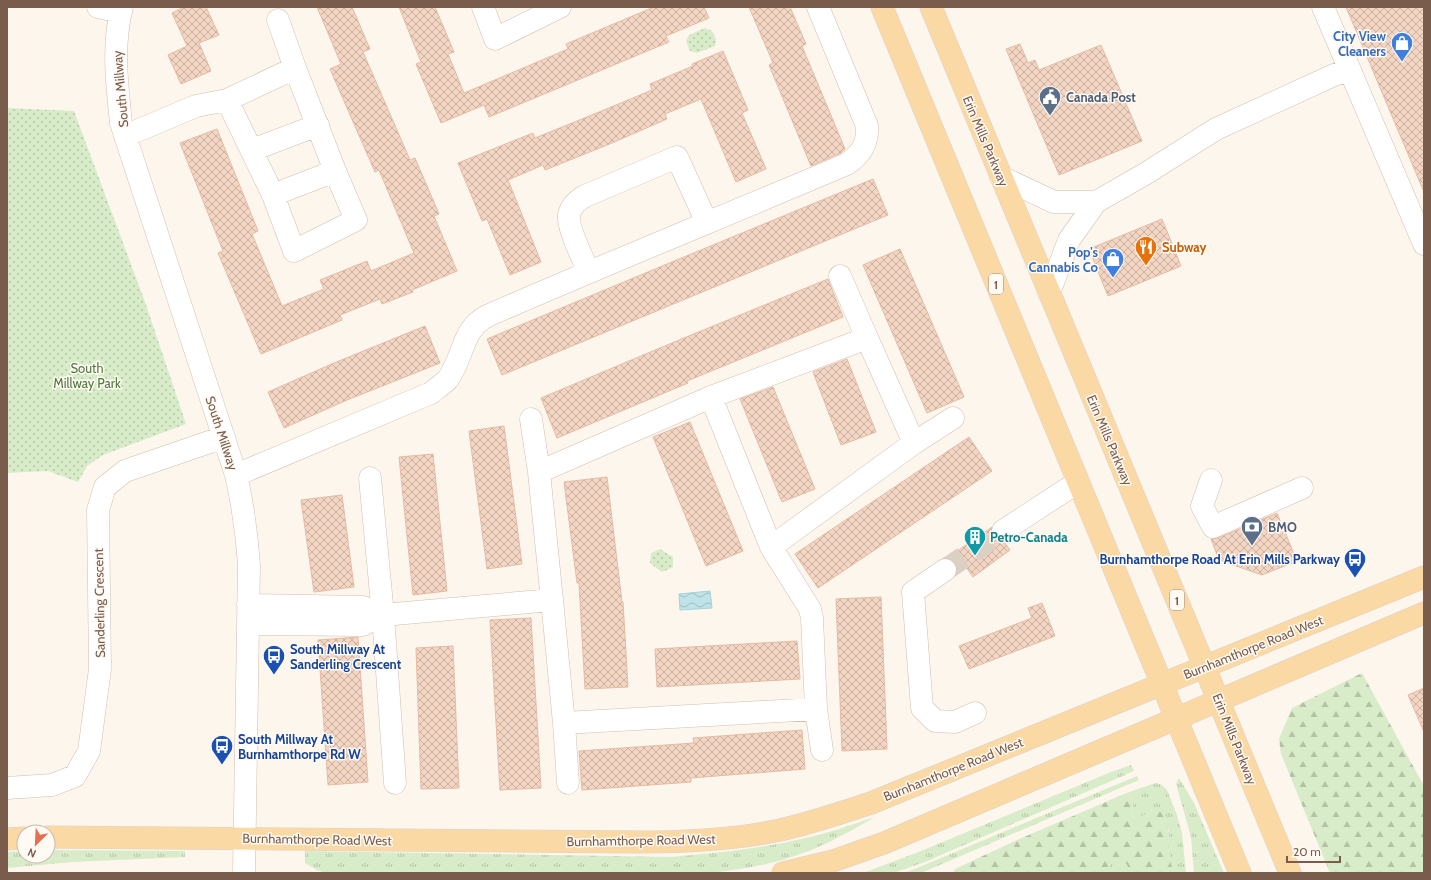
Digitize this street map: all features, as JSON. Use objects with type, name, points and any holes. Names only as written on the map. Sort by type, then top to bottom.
[{"type":"main road","name":"1","points":[[882,7],[1240,873]]},
{"type":"main road","name":"Erin Mills Parkway","points":[[930,7],[1290,873]]},
{"type":"main road","name":"Burnhamthorpe Road West","points":[[56,837],[690,842],[755,834],[802,825],[871,803],[1424,577]]},
{"type":"main road","points":[[783,873],[834,867],[884,843],[1424,613]]},
{"type":"street","points":[[98,7],[121,10]]},
{"type":"street","points":[[483,7],[495,39],[560,7]]},
{"type":"street","points":[[236,475],[431,393],[447,379],[453,369],[467,335],[479,320],[846,164],[860,153],[868,136],[867,126],[818,7]]},
{"type":"street","points":[[1323,7],[1424,244]]},
{"type":"street","name":"South Millway","points":[[121,10],[116,37],[116,68],[121,123],[224,437],[236,475],[243,505],[247,536],[248,614],[244,873]]},
{"type":"street","points":[[227,100],[273,195],[294,251],[356,220],[335,171],[278,20]]},
{"type":"street","points":[[125,136],[196,106],[227,100],[296,68]]},
{"type":"street","points":[[1049,293],[1069,240],[1096,202],[1145,174],[1216,129],[1334,75],[1350,70]]},
{"type":"street","points":[[252,150],[318,125]]},
{"type":"street","points":[[589,272],[570,226],[569,214],[575,202],[585,196],[677,157],[707,223]]},
{"type":"street","points":[[273,195],[335,171]]},
{"type":"street","points":[[1001,178],[1054,202],[1096,202]]},
{"type":"street","points":[[840,276],[914,443]]},
{"type":"street","points":[[539,472],[711,397],[867,338]]},
{"type":"street","points":[[711,397],[771,547],[810,609],[812,618],[816,709],[822,750]]},
{"type":"street","points":[[771,547],[914,443],[953,418]]},
{"type":"street","points":[[531,419],[539,472],[552,600],[564,723],[568,784]]},
{"type":"street","name":"Sanderling Crescent","points":[[7,788],[52,785],[75,776],[89,751],[100,669],[98,510],[105,487],[125,471],[224,437]]},
{"type":"street","points":[[370,478],[383,616],[395,783]]},
{"type":"street","points":[[1211,480],[1202,506],[1213,527],[1302,488]]},
{"type":"street","points":[[1003,531],[1078,482]]},
{"type":"street","points":[[945,570],[913,592],[922,708],[935,721],[954,722],[975,713]]},
{"type":"street","points":[[248,614],[363,607],[383,616],[552,600]]},
{"type":"street","points":[[564,723],[816,709]]},
{"type":"green space","points":[[705,28],[712,31],[716,39],[715,46],[697,53],[690,51],[686,41],[689,35]]},
{"type":"green space","name":"South Millway Park","points":[[7,108],[74,111],[145,302],[186,424],[103,455],[87,466],[78,482],[48,471],[7,473]]},
{"type":"green space","points":[[660,549],[673,557],[673,567],[662,572],[650,563],[651,553]]},
{"type":"green space","points":[[1362,673],[1424,786],[1424,873],[1330,873],[1281,754],[1279,739],[1292,708]]},
{"type":"green space","points":[[1131,765],[1134,771],[925,862],[893,873],[863,873],[921,851]]},
{"type":"green space","points":[[1137,776],[1139,780],[928,870],[920,873],[905,873]]},
{"type":"green space","points":[[1179,778],[1194,803],[1224,873],[1194,873],[1191,837],[1176,784]]},
{"type":"green space","points":[[1156,783],[1162,785],[1167,790],[1177,815],[1182,833],[1186,873],[1175,873],[1171,866],[1168,847],[1169,826],[1157,809],[1140,817],[1132,818],[1133,803],[1129,792]]},
{"type":"green space","points":[[1129,792],[1133,803],[1132,818],[1140,817],[1157,809],[1168,818],[1169,853],[1175,873],[1132,873],[1125,862],[1114,860],[1105,873],[953,873],[955,869],[1017,840]]},
{"type":"green space","points":[[875,817],[815,848],[782,860],[757,866],[707,873],[326,873],[305,863],[305,851],[671,857],[736,850],[785,842],[829,832]]},
{"type":"green space","points":[[56,850],[185,851],[185,857],[56,864]]},
{"type":"green space","points":[[16,851],[16,864],[51,864],[7,868],[7,852]]},
{"type":"green space","points":[[1114,860],[1125,861],[1132,873],[1105,873]]},
{"type":"water","points":[[710,591],[712,608],[680,610],[679,594]]},
{"type":"building","points":[[184,7],[206,7],[219,35],[199,43],[211,71],[181,84],[168,55],[187,46],[172,13]]},
{"type":"building","points":[[317,7],[352,7],[370,49],[363,52],[410,160],[415,158],[439,214],[434,216],[457,271],[412,290],[413,292],[382,304],[380,299],[340,315],[342,320],[261,354],[218,253],[223,251],[180,143],[217,129],[258,231],[252,234],[282,306],[324,289],[320,280],[367,261],[371,271],[414,253],[379,170],[375,172],[330,69],[341,64]]},
{"type":"building","points":[[399,7],[435,7],[454,52],[448,54],[464,93],[568,49],[566,44],[654,7],[704,7],[709,18],[666,36],[669,42],[489,117],[484,105],[441,123],[416,64],[421,62]]},
{"type":"building","points":[[749,7],[790,7],[806,44],[802,46],[845,149],[841,153],[811,166],[769,65],[773,63]]},
{"type":"building","points":[[1346,7],[1424,7],[1424,192]]},
{"type":"building","points":[[1020,44],[1028,63],[1035,60],[1039,70],[1101,45],[1142,141],[1059,175],[1006,49]]},
{"type":"building","points":[[723,51],[748,110],[742,113],[766,169],[736,182],[701,99],[665,114],[667,119],[612,143],[545,170],[543,165],[508,180],[541,262],[510,275],[487,219],[482,221],[458,163],[533,133],[535,138],[652,90],[650,84],[693,66],[692,64]]},
{"type":"building","points":[[873,179],[888,215],[502,375],[487,339]]},
{"type":"building","points":[[1162,219],[1181,266],[1108,296],[1089,249]]},
{"type":"building","points":[[900,249],[964,397],[927,413],[863,265]]},
{"type":"building","points":[[828,279],[843,317],[687,381],[688,383],[557,438],[541,398]]},
{"type":"building","points":[[425,326],[440,363],[347,400],[284,428],[268,392]]},
{"type":"building","points":[[847,359],[876,432],[841,445],[813,372]]},
{"type":"building","points":[[773,387],[815,489],[782,502],[740,399]]},
{"type":"building","points":[[690,422],[743,551],[706,566],[653,437]]},
{"type":"building","points":[[504,426],[522,564],[487,569],[469,431]]},
{"type":"building","points":[[969,437],[992,471],[818,588],[795,554]]},
{"type":"building","points":[[433,454],[447,591],[413,595],[399,457]]},
{"type":"building","points":[[607,477],[623,602],[628,687],[585,689],[579,583],[577,583],[564,482]]},
{"type":"building","points":[[342,495],[354,587],[314,592],[301,500]]},
{"type":"building","name":"BMO","points":[[1277,513],[1297,561],[1262,575],[1219,560],[1211,539],[1218,538]]},
{"type":"building","name":"Petro-Canada","points":[[992,527],[991,532],[993,538],[998,542],[1005,543],[1010,550],[973,577],[966,567],[957,574],[955,563],[951,559],[947,558]]},
{"type":"building","points":[[881,597],[887,749],[842,751],[836,599]]},
{"type":"building","points":[[1042,603],[1055,636],[969,669],[959,646],[1032,618],[1028,608]]},
{"type":"building","points":[[531,618],[541,788],[500,790],[490,620]]},
{"type":"building","points":[[358,637],[368,782],[328,785],[318,640]]},
{"type":"building","points":[[797,641],[800,679],[657,687],[655,649]]},
{"type":"building","points":[[453,646],[459,788],[421,789],[416,648]]},
{"type":"building","points":[[1424,688],[1424,732],[1408,695]]},
{"type":"building","points":[[802,730],[805,769],[691,778],[691,782],[582,790],[579,751],[694,743],[693,738]]},
{"type":"tunnel","points":[[945,570],[1003,531]]},
{"type":"place","name":"City View Cleaners","points":[[1402,62]]},
{"type":"place","name":"Canada Post","points":[[1050,116]]},
{"type":"place","name":"Subway","points":[[1146,266]]},
{"type":"place","name":"Pop's Cannabis Co","points":[[1113,278]]},
{"type":"place","name":"BMO","points":[[1252,546]]},
{"type":"place","name":"Petro-Canada","points":[[975,556]]},
{"type":"place","name":"Burnhamthorpe Road At Erin Mills Parkway","points":[[1355,578]]},
{"type":"place","name":"South Millway At Sanderling Crescent","points":[[274,676]]},
{"type":"place","name":"South Millway At Burnhamthorpe Rd W","points":[[222,766]]}]
